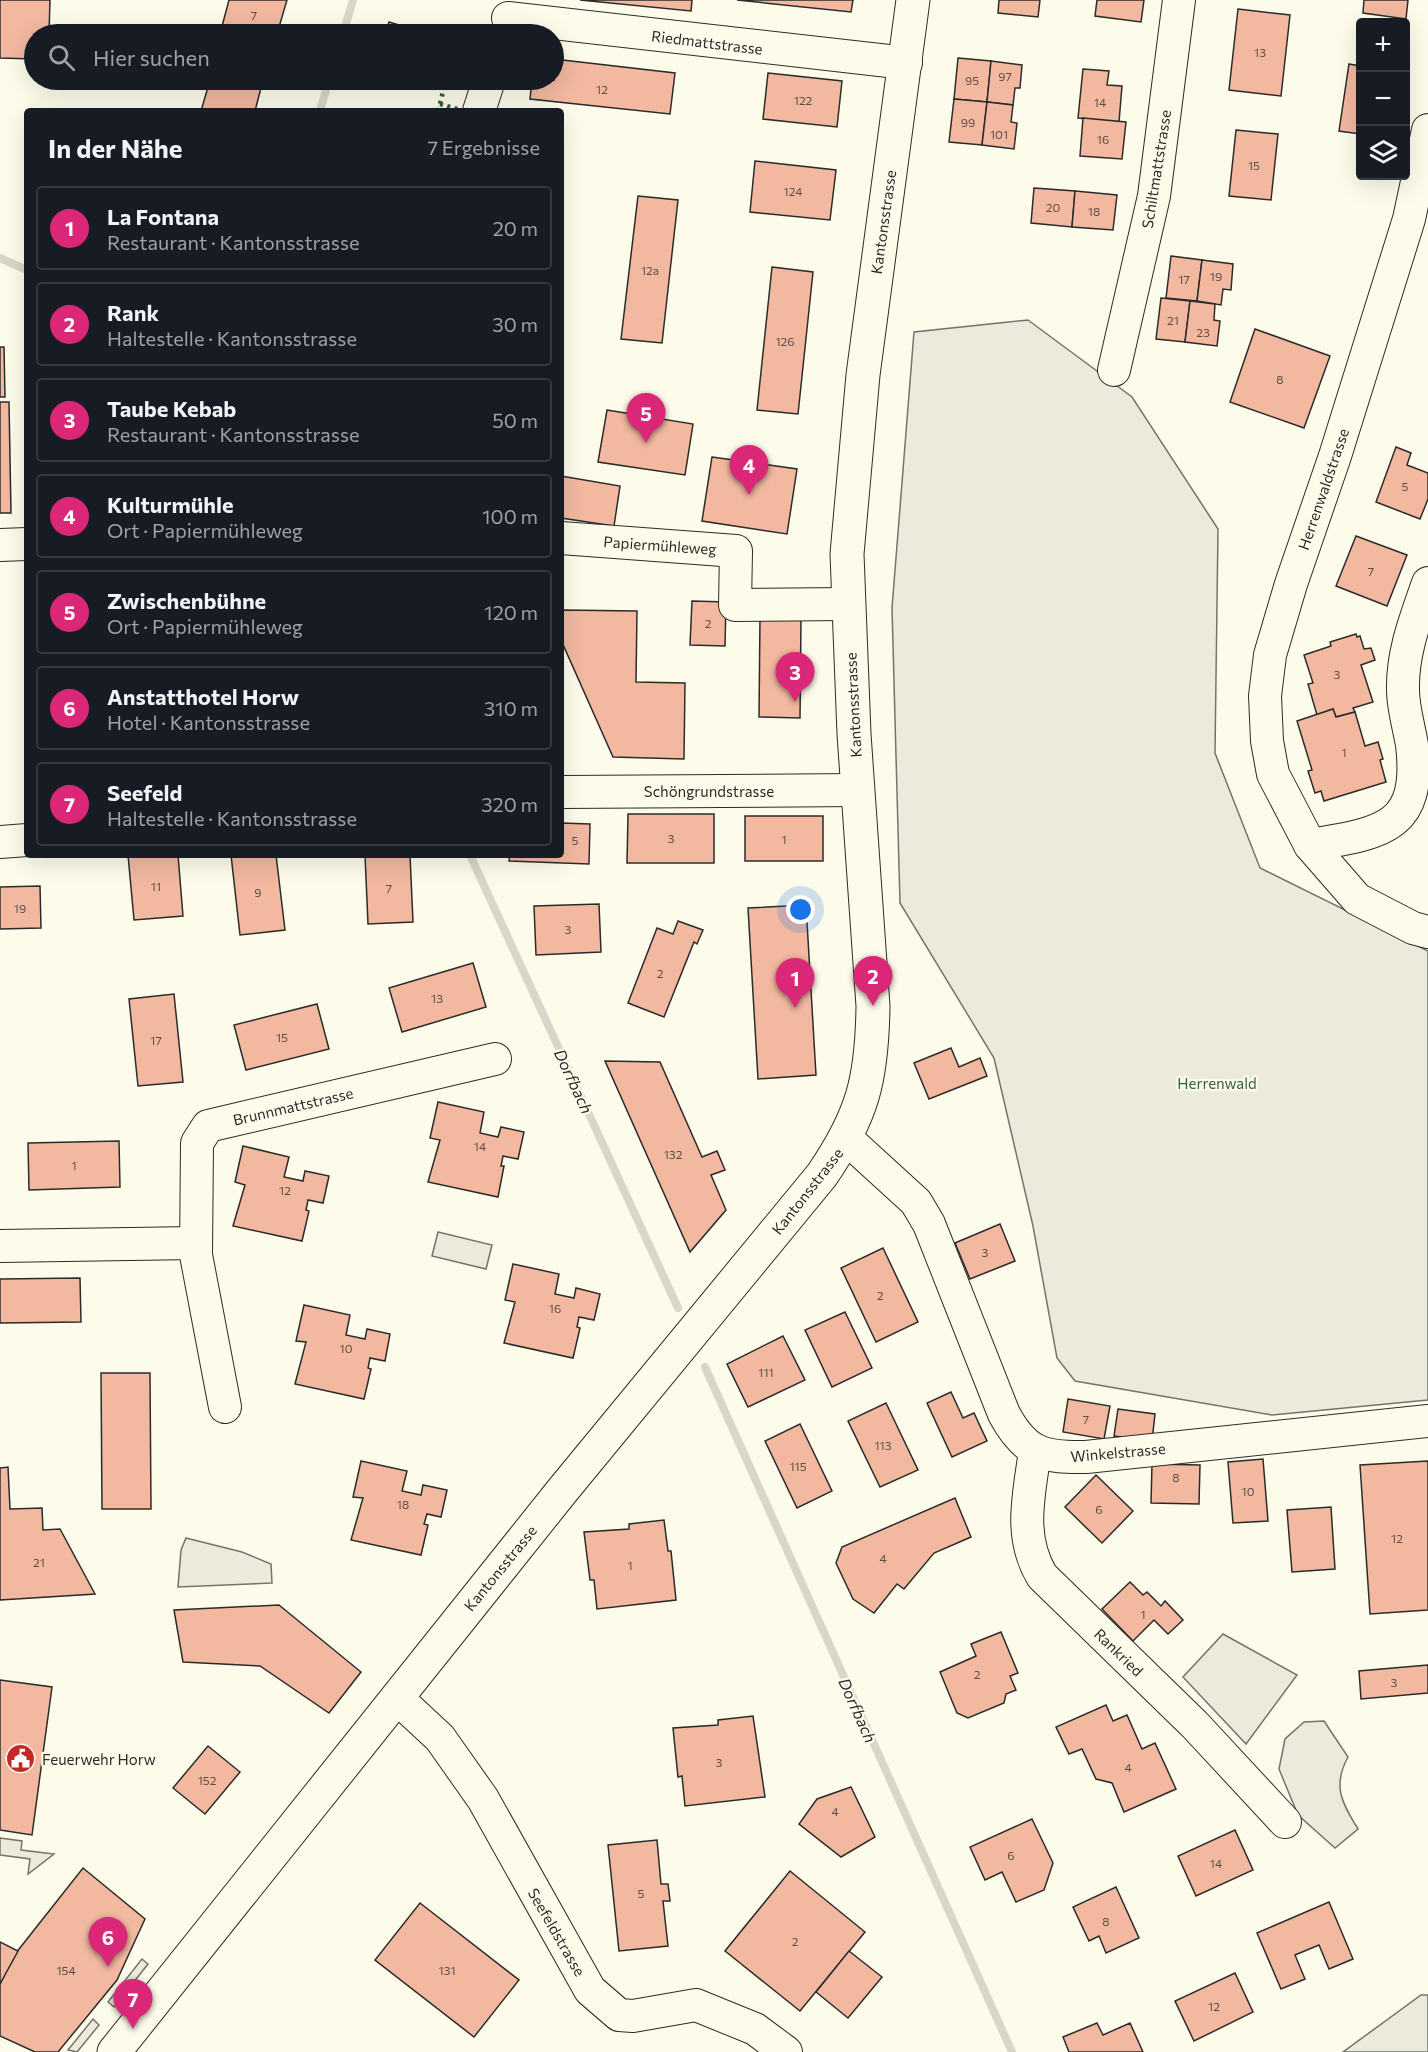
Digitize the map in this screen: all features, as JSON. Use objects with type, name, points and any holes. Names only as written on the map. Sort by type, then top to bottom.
[{"type":"main road","name":"Kantonsstrasse","points":[[114,2052],[569,1482],[822,1175],[847,1139],[866,1091],[873,1045],[873,1006],[847,604],[848,530],[854,454],[913,0]]},
{"type":"street","name":"Schiltmattstrasse","points":[[1114,370],[1154,196],[1179,0]]},
{"type":"street","name":"Riedmattstrasse","points":[[508,18],[561,24]]},
{"type":"street","name":"Riedmattstrasse","points":[[564,24],[906,63]]},
{"type":"street","points":[[480,108],[486,90]]},
{"type":"street","name":"Herrenwaldstrasse","points":[[1428,130],[1409,219],[1388,292],[1270,655],[1265,696],[1267,741],[1273,774],[1310,845],[1357,899],[1413,928],[1428,932]]},
{"type":"street","name":"Papiermühleweg","points":[[564,538],[736,551],[735,605],[847,604]]},
{"type":"street","points":[[0,545],[24,544]]},
{"type":"street","points":[[1310,845],[1352,838],[1394,822],[1408,805],[1414,775],[1403,692],[1405,654],[1428,583]]},
{"type":"street","name":"Schöngrundstrasse","points":[[564,792],[858,790]]},
{"type":"street","points":[[0,842],[24,840]]},
{"type":"street","name":"Brunnmattstrasse","points":[[225,1407],[195,1243],[197,1143],[208,1126],[495,1059]]},
{"type":"street","points":[[847,1139],[916,1202],[929,1224],[1005,1414],[1015,1434],[1035,1451]]},
{"type":"street","points":[[0,1246],[195,1243]]},
{"type":"street","name":"Winkelstrasse","points":[[1035,1451],[1067,1458],[1086,1457],[1428,1421]]},
{"type":"street","name":"Rankried","points":[[1035,1451],[1025,1523],[1033,1561],[1042,1576],[1195,1725],[1285,1822]]},
{"type":"street","name":"Seefeldstrasse","points":[[397,1698],[440,1738],[483,1799],[590,1990],[603,2003],[619,2015],[633,2016],[696,2005],[755,2029],[786,2052]]},
{"type":"green space","name":"Herrenwald","points":[[1028,320],[1132,397],[1218,529],[1215,753],[1260,868],[1428,951],[1428,1400],[1272,1415],[1075,1381],[1057,1358],[1033,1226],[994,1058],[900,903],[892,608],[914,332]]},
{"type":"green space","points":[[438,1232],[492,1245],[486,1269],[432,1256]]},
{"type":"green space","points":[[186,1538],[242,1552],[271,1564],[272,1583],[178,1587],[181,1550]]},
{"type":"green space","points":[[1223,1634],[1297,1675],[1246,1744],[1183,1677]]},
{"type":"green space","points":[[1324,1721],[1348,1757],[1341,1777],[1341,1794],[1347,1811],[1358,1829],[1335,1848],[1298,1815],[1279,1769],[1285,1739],[1304,1722]]},
{"type":"green space","points":[[0,1838],[22,1841],[21,1850],[54,1854],[28,1874],[30,1859],[0,1855]]},
{"type":"green space","points":[[142,1959],[148,1964],[114,2007],[108,2002]]},
{"type":"green space","points":[[1421,1995],[1428,1995],[1428,2052],[1343,2052]]},
{"type":"green space","points":[[93,2019],[99,2025],[77,2052],[68,2050]]},
{"type":"building","points":[[0,0],[50,0],[49,24],[24,24],[24,59],[0,58]]},
{"type":"building","points":[[229,0],[287,0],[280,24],[223,24]]},
{"type":"building","points":[[580,0],[692,0],[691,11]]},
{"type":"building","points":[[737,0],[853,0],[851,12]]},
{"type":"building","points":[[999,0],[1040,0],[1038,17],[998,13]]},
{"type":"building","points":[[1097,0],[1144,0],[1141,22],[1095,16]]},
{"type":"building","points":[[1364,0],[1408,0],[1406,18],[1363,13]]},
{"type":"building","points":[[1238,9],[1290,15],[1281,96],[1229,90]]},
{"type":"building","points":[[958,58],[991,61],[987,102],[954,99]]},
{"type":"building","points":[[564,60],[675,73],[670,114],[530,99],[531,90],[564,90]]},
{"type":"building","points":[[991,61],[1022,65],[1020,88],[1015,88],[1013,105],[987,102]]},
{"type":"building","points":[[1349,64],[1356,65],[1356,133],[1339,131]]},
{"type":"building","points":[[1083,69],[1109,71],[1107,85],[1122,86],[1119,122],[1078,118]]},
{"type":"building","points":[[768,73],[842,81],[837,127],[763,119]]},
{"type":"building","points":[[207,90],[260,90],[256,108],[202,108]]},
{"type":"building","points":[[954,99],[987,102],[982,145],[949,142]]},
{"type":"building","points":[[987,102],[1013,105],[1011,122],[1017,123],[1014,149],[982,145]]},
{"type":"building","points":[[1083,118],[1126,122],[1122,159],[1080,156]]},
{"type":"building","points":[[1236,130],[1278,134],[1271,200],[1229,196]]},
{"type":"building","points":[[755,161],[836,170],[830,220],[750,212]]},
{"type":"building","points":[[1034,188],[1075,191],[1072,227],[1031,223]]},
{"type":"building","points":[[1075,191],[1117,195],[1113,230],[1072,227]]},
{"type":"building","points":[[638,196],[678,200],[662,343],[621,339]]},
{"type":"building","points":[[1171,256],[1202,260],[1197,301],[1166,298]]},
{"type":"building","points":[[1202,260],[1233,264],[1231,290],[1223,289],[1221,305],[1197,301]]},
{"type":"building","points":[[772,267],[813,272],[798,414],[757,410]]},
{"type":"building","points":[[1161,298],[1190,301],[1185,342],[1156,339]]},
{"type":"building","points":[[1190,301],[1215,304],[1214,320],[1220,321],[1217,346],[1185,342]]},
{"type":"building","points":[[1255,329],[1330,356],[1304,428],[1230,402]]},
{"type":"building","points":[[0,347],[4,347],[5,397],[0,397]]},
{"type":"building","points":[[0,402],[9,402],[11,513],[0,513]]},
{"type":"building","points":[[607,410],[693,424],[685,475],[598,462]]},
{"type":"building","points":[[1396,447],[1411,453],[1407,465],[1428,473],[1428,499],[1420,519],[1376,502]]},
{"type":"building","points":[[712,457],[797,469],[787,534],[702,521]]},
{"type":"building","points":[[564,477],[620,486],[614,526],[564,518]]},
{"type":"building","points":[[1356,536],[1407,555],[1387,606],[1336,586]]},
{"type":"building","points":[[692,601],[726,602],[725,646],[690,645]]},
{"type":"building","points":[[564,610],[637,611],[636,682],[685,683],[684,759],[613,757],[564,647]]},
{"type":"building","points":[[760,617],[801,617],[800,718],[759,717]]},
{"type":"building","points":[[1356,634],[1357,637],[1360,636],[1364,649],[1371,648],[1375,660],[1361,665],[1373,702],[1353,708],[1355,712],[1336,717],[1333,709],[1317,715],[1308,684],[1313,683],[1304,655],[1331,646],[1330,642]]},
{"type":"building","points":[[1333,709],[1336,717],[1355,712],[1365,746],[1378,742],[1386,782],[1324,801],[1321,791],[1315,793],[1308,771],[1312,770],[1297,721]]},
{"type":"building","points":[[628,814],[714,814],[714,863],[627,863]]},
{"type":"building","points":[[745,816],[823,816],[823,861],[745,861]]},
{"type":"building","points":[[564,823],[590,824],[589,864],[509,861],[510,858],[564,858]]},
{"type":"building","points":[[128,858],[178,858],[183,916],[134,920]]},
{"type":"building","points":[[231,858],[276,858],[285,930],[240,935]]},
{"type":"building","points":[[365,858],[410,858],[413,922],[368,924]]},
{"type":"building","points":[[40,886],[41,928],[0,929],[0,887]]},
{"type":"building","points":[[599,904],[601,952],[536,955],[534,906]]},
{"type":"building","points":[[806,905],[816,1075],[758,1079],[748,908]]},
{"type":"building","points":[[678,921],[703,930],[697,944],[694,942],[664,1017],[628,1003],[657,928],[673,934]]},
{"type":"building","points":[[473,963],[486,1007],[402,1032],[389,988]]},
{"type":"building","points":[[174,994],[183,1082],[138,1086],[129,999]]},
{"type":"building","points":[[317,1004],[329,1049],[246,1070],[234,1025]]},
{"type":"building","points":[[951,1048],[959,1067],[980,1058],[987,1076],[929,1099],[914,1063]]},
{"type":"building","points":[[605,1061],[660,1062],[702,1157],[717,1151],[725,1170],[711,1175],[726,1210],[690,1252]]},
{"type":"building","points":[[438,1102],[484,1112],[480,1133],[498,1137],[501,1127],[524,1132],[518,1159],[503,1156],[501,1166],[504,1166],[498,1197],[428,1182],[440,1140],[430,1138]]},
{"type":"building","points":[[119,1141],[120,1187],[29,1190],[28,1143]]},
{"type":"building","points":[[243,1146],[289,1157],[284,1177],[303,1181],[305,1171],[329,1176],[323,1203],[308,1200],[306,1210],[309,1211],[302,1241],[233,1226],[245,1185],[235,1182]]},
{"type":"building","points":[[1000,1224],[1015,1261],[970,1279],[955,1243]]},
{"type":"building","points":[[883,1248],[918,1322],[876,1342],[841,1268]]},
{"type":"building","points":[[513,1264],[559,1274],[555,1294],[574,1298],[576,1288],[600,1294],[594,1320],[579,1317],[577,1327],[580,1328],[573,1358],[504,1343],[515,1302],[505,1300]]},
{"type":"building","points":[[80,1278],[81,1322],[0,1323],[0,1279]]},
{"type":"building","points":[[304,1305],[350,1315],[346,1335],[365,1339],[367,1329],[390,1334],[385,1361],[370,1358],[368,1368],[371,1369],[364,1399],[295,1384],[306,1342],[296,1341]]},
{"type":"building","points":[[845,1312],[872,1368],[832,1387],[805,1330]]},
{"type":"building","points":[[783,1336],[805,1380],[748,1407],[727,1364]]},
{"type":"building","points":[[101,1373],[150,1373],[151,1509],[102,1509]]},
{"type":"building","points":[[951,1392],[963,1418],[974,1413],[987,1441],[952,1457],[927,1403]]},
{"type":"building","points":[[1068,1399],[1110,1406],[1104,1439],[1063,1432]]},
{"type":"building","points":[[886,1403],[918,1470],[880,1487],[848,1421]]},
{"type":"building","points":[[1118,1409],[1155,1414],[1152,1441],[1114,1436]]},
{"type":"building","points":[[800,1424],[832,1491],[797,1508],[765,1441]]},
{"type":"building","points":[[1263,1459],[1268,1521],[1233,1523],[1228,1462]]},
{"type":"building","points":[[361,1461],[407,1471],[402,1491],[421,1495],[423,1485],[447,1490],[441,1517],[427,1514],[424,1524],[428,1525],[421,1555],[351,1540],[363,1498],[353,1497]]},
{"type":"building","points":[[1428,1461],[1428,1610],[1370,1614],[1360,1465]]},
{"type":"building","points":[[1152,1464],[1200,1465],[1199,1504],[1151,1503]]},
{"type":"building","points":[[8,1467],[10,1509],[42,1508],[43,1530],[60,1529],[95,1594],[0,1600],[0,1468]]},
{"type":"building","points":[[1096,1475],[1133,1511],[1102,1543],[1065,1507]]},
{"type":"building","points":[[955,1498],[971,1537],[934,1553],[904,1589],[897,1584],[874,1613],[853,1599],[836,1563],[842,1547]]},
{"type":"building","points":[[1331,1507],[1335,1569],[1292,1572],[1287,1510]]},
{"type":"building","points":[[664,1520],[668,1551],[671,1551],[676,1600],[597,1609],[594,1580],[590,1580],[584,1532],[629,1529],[629,1524]]},
{"type":"building","points":[[1130,1582],[1143,1595],[1147,1592],[1161,1606],[1165,1601],[1183,1620],[1168,1634],[1154,1620],[1133,1641],[1102,1609]]},
{"type":"building","points":[[279,1605],[361,1672],[329,1713],[260,1666],[183,1662],[174,1610]]},
{"type":"building","points":[[1001,1632],[1018,1673],[1010,1676],[1016,1690],[1006,1694],[1004,1703],[968,1718],[957,1713],[940,1672],[976,1656],[971,1644]]},
{"type":"building","points":[[1428,1665],[1428,1693],[1361,1699],[1359,1671]]},
{"type":"building","name":"Feuerwehr Horw","points":[[0,1680],[52,1687],[32,1835],[0,1830]]},
{"type":"building","points":[[1106,1705],[1113,1721],[1127,1715],[1142,1749],[1155,1743],[1176,1789],[1124,1812],[1112,1783],[1096,1779],[1082,1749],[1069,1754],[1056,1727]]},
{"type":"building","points":[[753,1716],[765,1797],[685,1806],[682,1776],[678,1777],[673,1728],[718,1725],[718,1720]]},
{"type":"building","points":[[208,1746],[240,1772],[205,1814],[173,1788]]},
{"type":"building","points":[[851,1787],[875,1837],[841,1857],[799,1824],[817,1799]]},
{"type":"building","points":[[1032,1819],[1053,1863],[1044,1890],[1016,1902],[1002,1872],[985,1880],[970,1847]]},
{"type":"building","points":[[1235,1830],[1253,1870],[1196,1896],[1178,1856]]},
{"type":"building","points":[[657,1840],[661,1884],[668,1884],[670,1901],[663,1901],[668,1946],[619,1951],[608,1845]]},
{"type":"building","points":[[83,1868],[145,1919],[117,1980],[58,2052],[35,2052],[0,2036],[0,1984],[12,1958]]},
{"type":"building","points":[[790,1871],[865,1932],[800,2011],[725,1951]]},
{"type":"building","points":[[1116,1887],[1139,1938],[1106,1953],[1099,1936],[1089,1941],[1073,1907]]},
{"type":"building","points":[[1329,1902],[1353,1959],[1329,1969],[1319,1945],[1295,1955],[1305,1979],[1281,1989],[1257,1933]]},
{"type":"building","points":[[420,1903],[519,1980],[474,2037],[375,1960]]},
{"type":"building","points":[[0,1942],[18,1951],[0,1984]]},
{"type":"building","points":[[849,1951],[882,1977],[848,2018],[816,1992]]},
{"type":"building","points":[[1235,1973],[1253,2012],[1194,2041],[1175,2001]]},
{"type":"building","points":[[1097,2023],[1103,2035],[1130,2023],[1143,2052],[1069,2052],[1063,2037]]},
{"type":"waterway","name":"Dorfbach","points":[[346,24],[353,0]]},
{"type":"waterway","name":"Dorfbach","points":[[321,108],[326,90]]},
{"type":"waterway","points":[[0,258],[24,269]]},
{"type":"waterway","name":"Dorfbach","points":[[471,858],[678,1308]]},
{"type":"waterway","name":"Dorfbach","points":[[705,1367],[1012,2052]]},
{"type":"hedge","points":[[439,108],[443,90]]},
{"type":"hedge","points":[[440,104],[454,108]]},
{"type":"place","name":"Zwischenbühne","points":[[646,443]]},
{"type":"place","name":"Kulturmühle","points":[[749,495]]},
{"type":"place","name":"Taube Kebab","points":[[795,702]]},
{"type":"place","name":"Rank","points":[[873,1006]]},
{"type":"place","name":"La Fontana","points":[[795,1008]]},
{"type":"place","name":"Feuerwehr Horw","points":[[21,1759]]},
{"type":"place","name":"Anstatthotel Horw","points":[[108,1967]]},
{"type":"place","name":"Seefeld","points":[[133,2029]]}]
